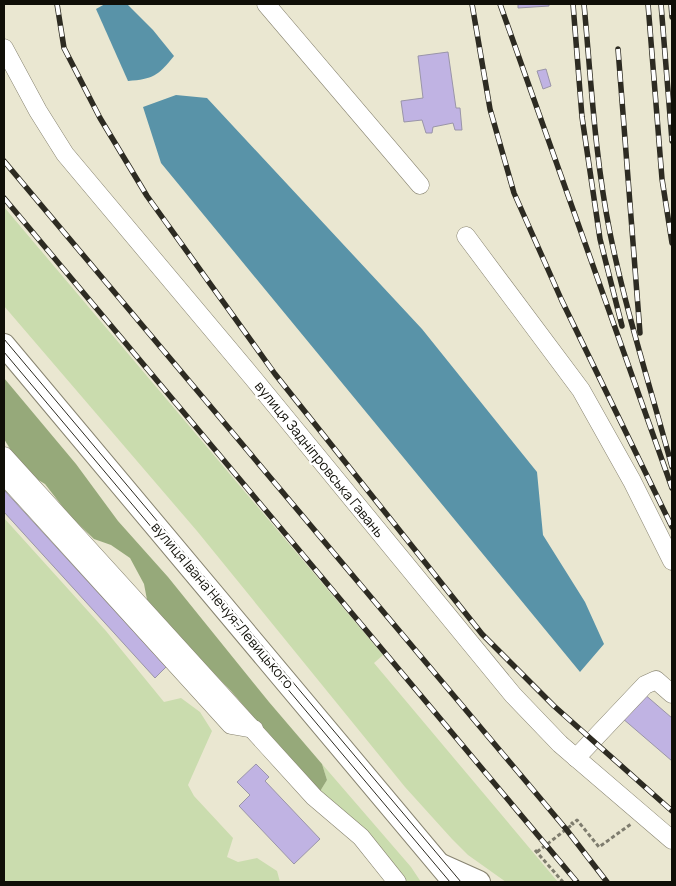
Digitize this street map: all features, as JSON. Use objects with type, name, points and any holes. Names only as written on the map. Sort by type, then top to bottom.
[{"type":"main road","name":"вулиця Івана Нечуя-Левицького","points":[[4,345],[448,876],[479,882]]},
{"type":"street","points":[[266,4],[420,186]]},
{"type":"street","name":"вулиця Задніпровська Гавань","points":[[4,48],[38,111],[65,154],[260,385],[513,695],[576,758],[640,815],[672,840]]},
{"type":"street","points":[[4,74],[38,111]]},
{"type":"street","points":[[466,236],[581,390],[632,481],[672,561]]},
{"type":"street","points":[[4,456],[314,797],[361,837],[397,882]]},
{"type":"street","points":[[4,476],[231,725],[254,729]]},
{"type":"street","points":[[576,758],[645,685],[656,680],[672,694]]},
{"type":"path","points":[[563,882],[536,851],[577,820],[598,847],[629,826],[640,815]]},
{"type":"green space","points":[[4,207],[383,655],[374,663],[558,882],[506,882],[468,855],[452,839],[405,787],[197,531],[4,306]]},
{"type":"green space","points":[[4,378],[76,464],[118,521],[168,577],[322,764],[327,780],[319,793],[231,691],[148,605],[144,584],[130,558],[111,545],[94,539],[69,515],[45,484],[30,475],[18,462],[4,439]]},
{"type":"green space","points":[[4,518],[106,631],[164,702],[181,698],[200,712],[212,731],[188,785],[194,796],[233,838],[227,857],[238,862],[257,858],[277,871],[280,882],[4,882]]},
{"type":"green space","points":[[322,764],[411,867],[421,882],[404,882],[319,793],[327,780]]},
{"type":"water","points":[[105,4],[127,4],[153,30],[174,56],[164,68],[149,77],[128,81],[96,9]]},
{"type":"water","points":[[176,95],[207,98],[422,329],[537,472],[543,535],[585,602],[604,644],[580,672],[161,163],[143,107]]},
{"type":"building","points":[[518,4],[549,4],[549,6],[518,8]]},
{"type":"building","points":[[448,52],[456,108],[460,108],[462,130],[455,130],[453,123],[433,127],[432,133],[426,133],[422,120],[404,122],[401,101],[423,98],[418,56]]},
{"type":"building","points":[[546,69],[551,86],[543,89],[537,71]]},
{"type":"building","points":[[4,490],[166,667],[155,678],[4,512]]},
{"type":"building","points":[[643,693],[672,718],[672,761],[622,718]]},
{"type":"building","points":[[256,764],[269,777],[265,781],[320,839],[294,864],[239,806],[250,795],[237,782]]},
{"type":"tram line","points":[[4,339],[461,882]]},
{"type":"tram line","points":[[4,352],[450,882]]},
{"type":"railway","points":[[57,4],[64,48],[100,118],[147,196],[275,374],[482,634],[554,706],[672,811]]},
{"type":"railway","points":[[472,4],[490,109],[514,193],[562,301],[672,527]]},
{"type":"railway","points":[[500,4],[672,488]]},
{"type":"railway","points":[[573,4],[582,117],[600,239],[622,326]]},
{"type":"railway","points":[[584,4],[597,148],[610,233],[631,321],[672,467]]},
{"type":"railway","points":[[648,4],[662,179],[672,243]]},
{"type":"railway","points":[[661,4],[672,141]]},
{"type":"railway","points":[[671,4],[672,17]]},
{"type":"railway","points":[[618,49],[640,333]]},
{"type":"railway","points":[[4,161],[566,829],[607,882]]},
{"type":"railway","points":[[4,198],[577,882]]}]
